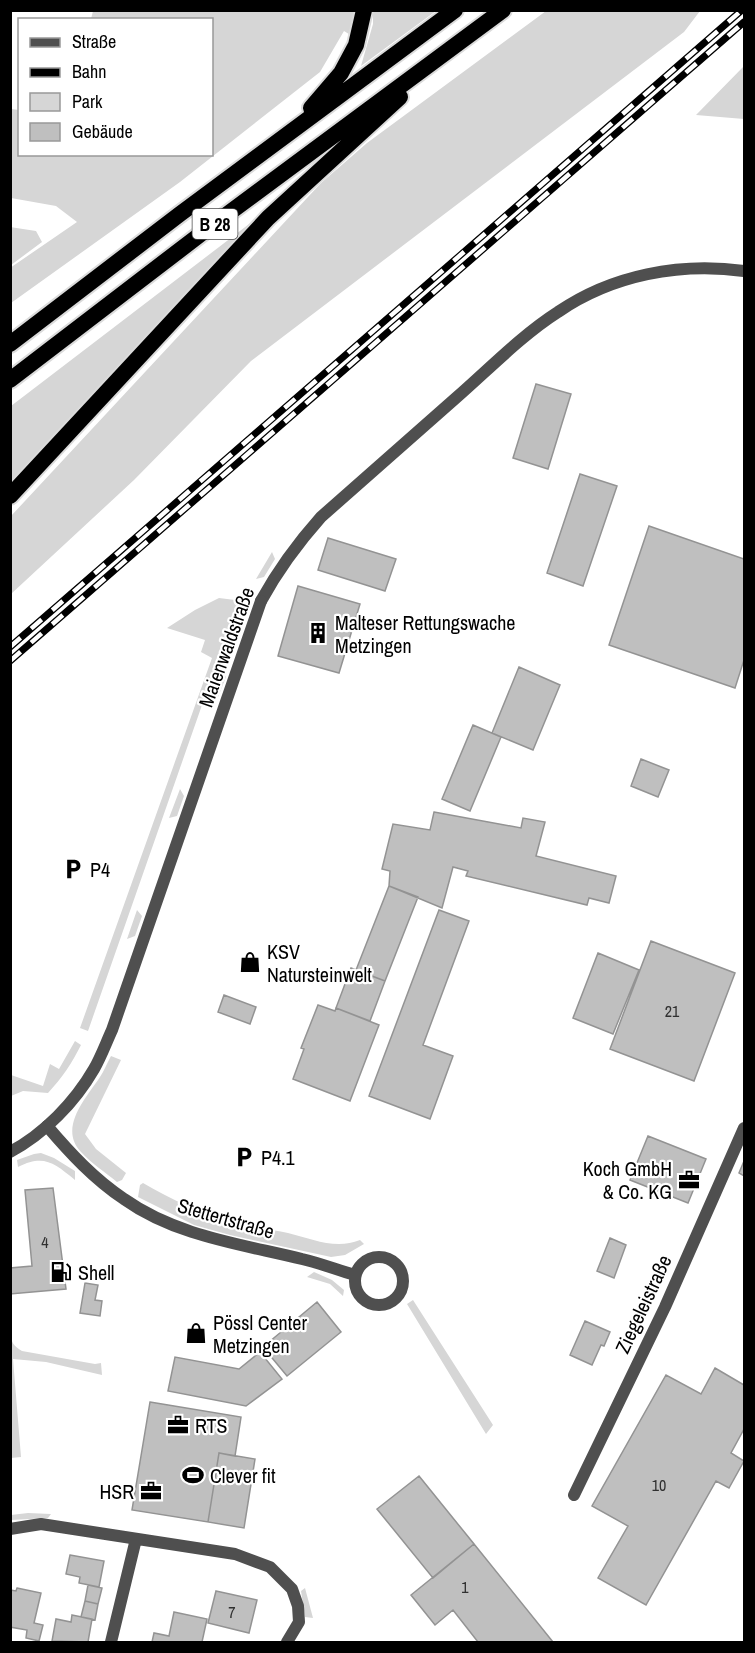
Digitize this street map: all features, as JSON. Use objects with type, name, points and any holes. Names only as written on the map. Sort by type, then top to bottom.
[{"type":"highway","points":[[280,142],[341,73],[356,45],[364,10]]},
{"type":"highway","name":"B 28","points":[[10,344],[454,10]]},
{"type":"highway","name":"B 28","points":[[10,380],[206,230],[503,10]]},
{"type":"highway","points":[[10,496],[260,226],[293,193],[390,108],[421,70]]},
{"type":"street","name":"Maienwaldstraße","points":[[10,1152],[47,1126],[75,1096],[94,1069],[112,1030],[261,601],[291,552],[321,517],[557,312],[589,294],[622,280],[657,272],[693,268],[744,271]]},
{"type":"street","name":"Stettertstraße","points":[[47,1126],[75,1160],[124,1200],[162,1220],[204,1237],[305,1259],[355,1275]]},
{"type":"street","name":"Ziegeleistraße","points":[[574,1496],[667,1302],[744,1128]]},
{"type":"street","points":[[384,1257],[393,1261],[400,1268],[403,1277],[399,1296],[392,1302],[382,1305],[373,1305],[364,1301],[357,1294],[354,1285],[355,1275],[366,1260],[384,1257]]},
{"type":"street","points":[[10,1529],[41,1524],[235,1554],[270,1567],[292,1589],[297,1606],[299,1622],[287,1642]]},
{"type":"street","points":[[111,1642],[136,1539]]},
{"type":"green space","points":[[373,10],[436,11],[361,66],[373,24]]},
{"type":"green space","points":[[93,11],[356,11],[352,36],[344,31],[320,72],[180,182],[11,303],[10,268],[77,222],[56,206],[11,198],[11,109],[18,110],[18,156],[213,156],[213,18],[91,18]]},
{"type":"green space","points":[[546,11],[700,11],[684,32],[251,361],[134,480],[11,594],[11,516],[321,183],[367,143]]},
{"type":"green space","points":[[744,66],[744,119],[696,115]]},
{"type":"green space","points":[[257,218],[263,218],[11,490],[11,406]]},
{"type":"green space","points":[[10,227],[36,231],[42,242],[11,265]]},
{"type":"green space","points":[[272,552],[275,559],[264,577],[256,579]]},
{"type":"green space","points":[[219,598],[235,600],[237,605],[88,1031],[80,1028],[212,658],[201,652],[205,640],[167,628]]},
{"type":"green space","points":[[221,670],[226,677],[218,697],[211,699]]},
{"type":"green space","points":[[180,789],[184,796],[177,816],[169,818]]},
{"type":"green space","points":[[137,910],[142,916],[135,936],[127,939]]},
{"type":"green space","points":[[75,1041],[81,1045],[78,1052],[48,1093],[23,1091],[11,1096],[11,1075],[43,1086],[50,1064],[59,1069]]},
{"type":"green space","points":[[111,1056],[121,1060],[85,1134],[96,1149],[126,1173],[122,1180],[117,1182],[81,1152],[72,1133],[77,1113]]},
{"type":"green space","points":[[41,1153],[75,1171],[75,1180],[48,1162],[35,1161],[18,1167],[17,1160]]},
{"type":"green space","points":[[143,1183],[186,1206],[232,1223],[333,1244],[360,1240],[364,1244],[345,1255],[331,1257],[230,1235],[194,1225],[138,1197],[140,1185]]},
{"type":"green space","points":[[314,1272],[332,1280],[344,1290],[343,1296],[330,1284],[307,1277]]},
{"type":"green space","points":[[413,1300],[493,1425],[486,1434],[407,1304]]},
{"type":"green space","points":[[11,1334],[14,1344],[22,1351],[95,1364],[101,1363],[102,1375],[46,1362],[13,1359],[21,1457],[11,1458]]},
{"type":"green space","points":[[51,1514],[48,1518],[11,1520],[11,1515]]},
{"type":"green space","points":[[305,1588],[313,1618],[305,1617],[301,1591]]},
{"type":"building","points":[[536,384],[571,394],[548,469],[513,458]]},
{"type":"building","points":[[580,474],[617,486],[583,586],[547,573]]},
{"type":"building","points":[[649,526],[744,559],[744,660],[735,688],[609,645]]},
{"type":"building","points":[[328,538],[396,559],[385,591],[318,570]]},
{"type":"building","name":"Malteser Rettungswache Metzingen","points":[[298,586],[360,604],[339,673],[278,656]]},
{"type":"building","points":[[519,667],[560,685],[533,750],[492,733]]},
{"type":"building","points":[[473,725],[501,737],[470,811],[442,799]]},
{"type":"building","points":[[641,759],[669,770],[658,797],[631,786]]},
{"type":"building","points":[[434,812],[521,828],[523,818],[545,822],[536,856],[616,876],[609,903],[589,898],[587,905],[466,876],[468,871],[453,867],[442,908],[389,886],[390,871],[382,869],[393,824],[430,830]]},
{"type":"building","points":[[389,886],[418,897],[385,981],[356,970]]},
{"type":"building","points":[[439,910],[469,921],[423,1045],[453,1056],[430,1119],[369,1096]]},
{"type":"building","points":[[651,941],[735,973],[694,1081],[610,1049]]},
{"type":"building","points":[[598,953],[639,970],[613,1034],[573,1018]]},
{"type":"building","points":[[351,968],[385,981],[370,1021],[336,1008]]},
{"type":"building","points":[[224,995],[256,1007],[250,1024],[218,1012]]},
{"type":"building","points":[[318,1005],[335,1011],[336,1008],[379,1025],[350,1101],[293,1079],[304,1049],[301,1048]]},
{"type":"building","points":[[648,1136],[706,1159],[688,1203],[630,1180]]},
{"type":"building","points":[[744,1161],[744,1176],[739,1173]]},
{"type":"building","points":[[53,1188],[66,1289],[10,1294],[10,1268],[32,1266],[25,1190]]},
{"type":"building","points":[[610,1238],[626,1245],[614,1278],[597,1271]]},
{"type":"building","points":[[85,1283],[98,1285],[95,1300],[102,1301],[100,1316],[80,1313]]},
{"type":"building","points":[[317,1302],[341,1332],[287,1376],[263,1347]]},
{"type":"building","points":[[585,1321],[610,1332],[592,1365],[570,1355]]},
{"type":"building","points":[[260,1352],[282,1379],[246,1406],[168,1391],[175,1357],[239,1369]]},
{"type":"building","points":[[715,1368],[744,1385],[744,1429],[731,1453],[744,1461],[729,1488],[716,1481],[646,1605],[598,1578],[628,1526],[592,1506],[666,1375],[701,1394]]},
{"type":"building","points":[[150,1402],[241,1417],[235,1456],[219,1453],[208,1522],[132,1510]]},
{"type":"building","points":[[219,1453],[255,1459],[244,1528],[208,1522]]},
{"type":"building","points":[[419,1476],[474,1544],[433,1578],[377,1509]]},
{"type":"building","points":[[474,1544],[553,1642],[478,1642],[453,1610],[435,1625],[411,1595]]},
{"type":"building","points":[[70,1555],[104,1561],[99,1587],[79,1583],[80,1577],[66,1574]]},
{"type":"building","points":[[88,1585],[102,1588],[98,1604],[85,1601]]},
{"type":"building","points":[[17,1588],[41,1593],[34,1623],[43,1625],[39,1641],[26,1638],[27,1630],[10,1627],[10,1590],[16,1591]]},
{"type":"building","points":[[216,1591],[257,1600],[249,1633],[208,1623]]},
{"type":"building","points":[[85,1601],[98,1604],[95,1620],[81,1617]]},
{"type":"building","points":[[174,1612],[207,1619],[202,1642],[152,1642],[154,1633],[169,1636]]},
{"type":"building","points":[[72,1615],[92,1619],[88,1642],[52,1641],[56,1619],[71,1622]]},
{"type":"railway","points":[[10,647],[742,10]]},
{"type":"railway","points":[[10,661],[744,22]]},
{"type":"place","name":"Malteser Rettungswache Metzingen","points":[[318,633]]},
{"type":"place","name":"P4","points":[[73,869]]},
{"type":"place","name":"KSV Natursteinwelt","points":[[250,962]]},
{"type":"place","name":"P4.1","points":[[244,1157]]},
{"type":"place","name":"Koch GmbH & Co. KG","points":[[689,1180]]},
{"type":"place","name":"Shell","points":[[61,1272]]},
{"type":"place","name":"Pössl Center Metzingen","points":[[196,1333]]},
{"type":"place","name":"RTS","points":[[178,1425]]},
{"type":"place","name":"Clever fit","points":[[193,1475]]},
{"type":"place","name":"HSR","points":[[151,1491]]}]
